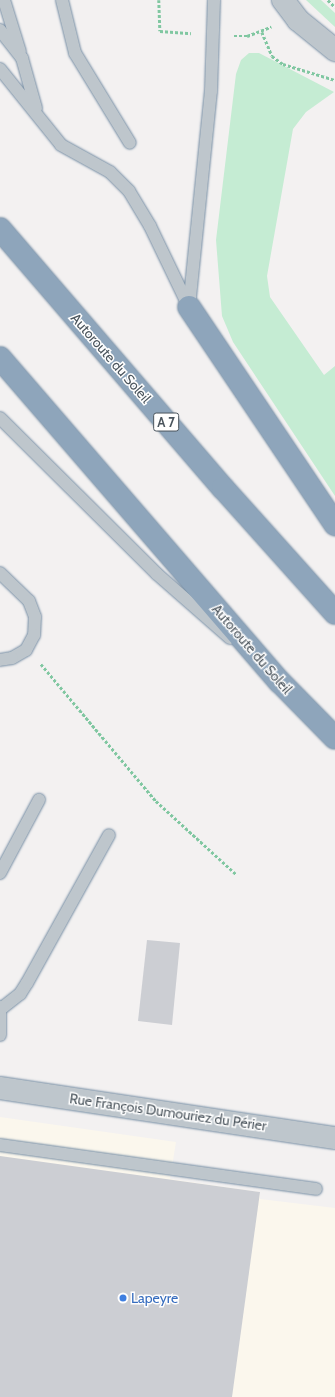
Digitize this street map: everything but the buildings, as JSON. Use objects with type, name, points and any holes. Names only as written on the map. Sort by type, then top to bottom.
[{"type":"highway","name":"Autoroute du Soleil","points":[[0,229],[223,488],[335,613]]},
{"type":"highway","points":[[189,307],[335,524]]},
{"type":"highway","name":"Autoroute du Soleil","points":[[0,358],[280,682],[335,738]]},
{"type":"street","points":[[283,0],[298,20],[335,50]]},
{"type":"street","name":"Rue François Dumouriez du Périer","points":[[0,1088],[335,1138]]},
{"type":"lane","points":[[4,0],[38,114]]},
{"type":"lane","points":[[62,0],[75,53],[130,143]]},
{"type":"lane","points":[[189,307],[215,35],[214,0]]},
{"type":"lane","points":[[0,30],[22,58]]},
{"type":"lane","points":[[0,69],[38,114],[61,145],[110,172],[129,191],[150,226],[189,307]]},
{"type":"lane","points":[[0,418],[157,574],[280,682]]},
{"type":"lane","points":[[0,573],[29,601],[33,612],[34,635],[26,650],[12,658],[0,660]]},
{"type":"lane","points":[[0,872],[39,800]]},
{"type":"lane","points":[[0,1035],[1,1007],[20,994],[27,983],[109,835]]},
{"type":"lane","points":[[0,1145],[316,1189]]},
{"type":"path","points":[[159,0],[160,31],[247,36],[262,32],[275,25]]},
{"type":"path","points":[[328,0],[335,7]]},
{"type":"path","points":[[262,32],[272,56],[283,64],[335,80]]},
{"type":"path","points":[[26,650],[61,684],[156,800],[236,874]]},
{"type":"shaded area","name":"Lapeyre","points":[[0,1117],[176,1142],[170,1179],[260,1192],[260,1199],[335,1208],[335,1397],[0,1397]]},
{"type":"green space","points":[[306,0],[321,0],[335,13],[335,27]]},
{"type":"green space","points":[[249,53],[259,53],[334,92],[306,112],[293,129],[267,276],[270,297],[324,375],[335,366],[335,496],[233,342],[222,316],[216,240],[236,74],[241,60]]},
{"type":"place","name":"Lapeyre","points":[[123,1298]]}]
